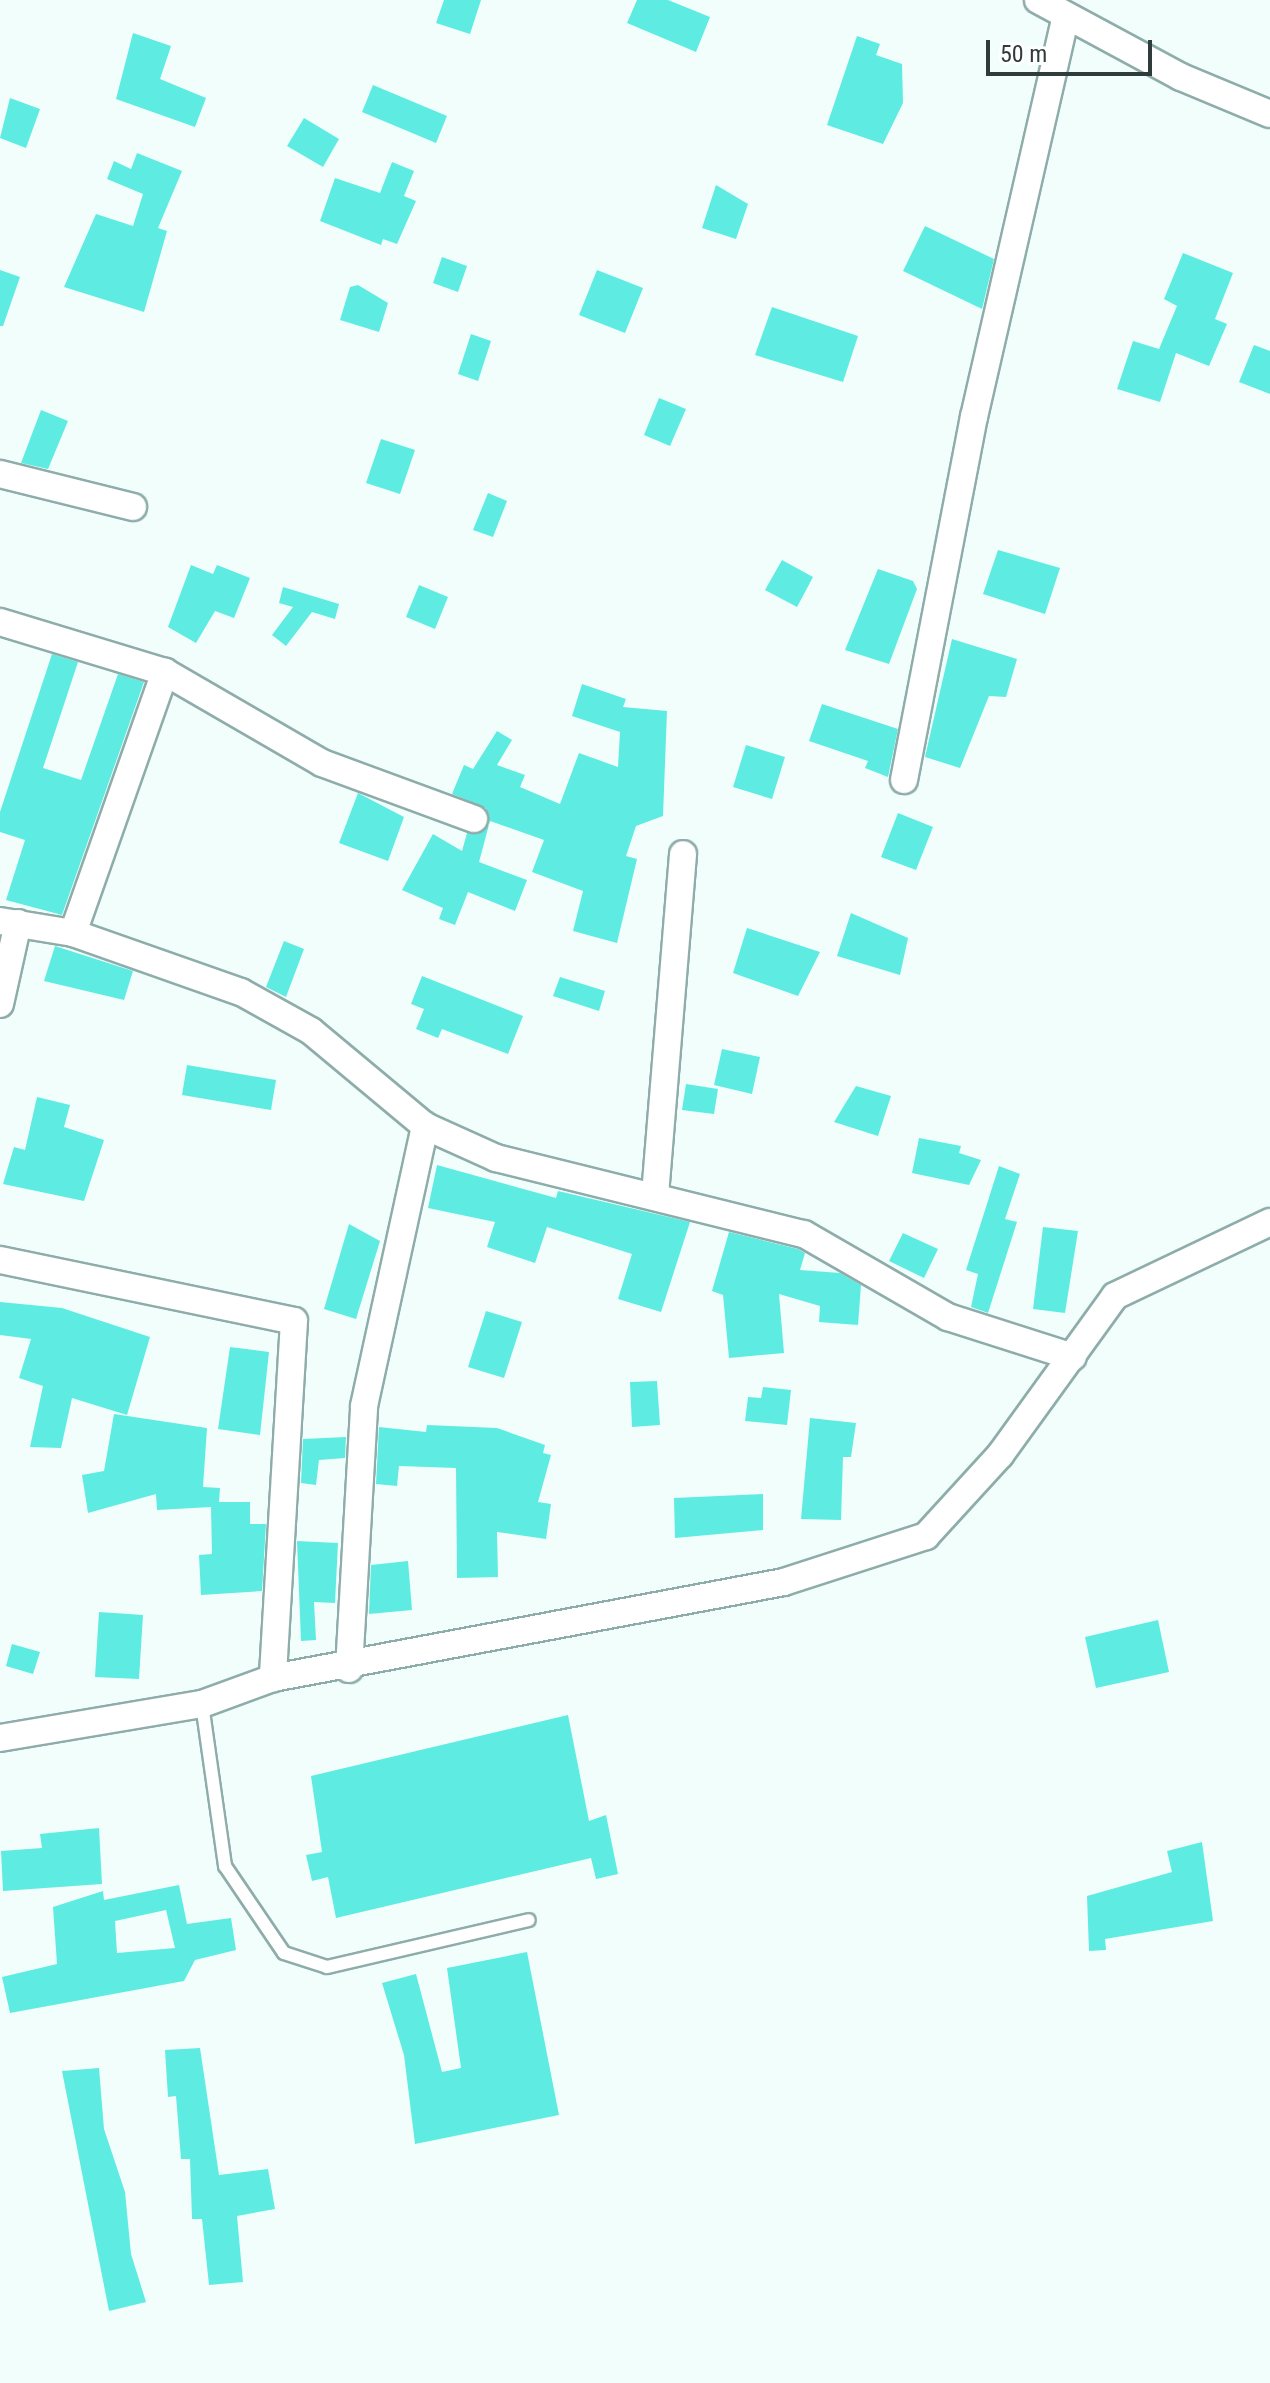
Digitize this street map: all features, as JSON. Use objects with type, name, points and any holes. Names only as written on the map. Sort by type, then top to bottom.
[{"type":"street","points":[[1038,0],[1270,114]]},
{"type":"street","points":[[904,780],[974,417],[1066,16]]},
{"type":"street","points":[[0,474],[133,507]]},
{"type":"street","points":[[0,622],[165,672],[322,763],[474,819]]},
{"type":"street","points":[[73,933],[165,672]]},
{"type":"street","points":[[655,1195],[683,854]]},
{"type":"street","points":[[0,1004],[9,922],[73,933],[241,992],[311,1031],[425,1126],[496,1158],[804,1234],[948,1317],[1073,1357]]},
{"type":"street","points":[[349,1669],[364,1406],[425,1126]]},
{"type":"street","points":[[0,1738],[202,1704],[273,1678],[349,1669],[784,1582],[926,1536],[1073,1357],[1096,1314],[1132,1284],[1270,1222]]},
{"type":"street","points":[[0,1260],[294,1321],[273,1678]]},
{"type":"lane","points":[[202,1704],[225,1866],[284,1953],[327,1967],[529,1920]]},
{"type":"building","points":[[444,0],[481,0],[470,34],[436,23]]},
{"type":"building","points":[[637,0],[668,0],[710,17],[696,52],[627,23]]},
{"type":"building","points":[[133,33],[171,46],[160,79],[206,98],[195,127],[116,99]]},
{"type":"building","points":[[857,36],[880,44],[876,55],[902,64],[903,103],[883,144],[827,125]]},
{"type":"building","points":[[373,85],[447,116],[436,143],[362,112]]},
{"type":"building","points":[[10,98],[40,109],[26,148],[0,138]]},
{"type":"building","points":[[304,118],[339,139],[323,167],[287,146]]},
{"type":"building","points":[[137,153],[182,171],[158,228],[167,231],[144,312],[64,287],[96,214],[133,226],[143,194],[107,179],[114,161],[131,169]]},
{"type":"building","points":[[392,162],[414,171],[404,196],[416,201],[397,244],[383,239],[381,245],[320,221],[335,178],[380,193]]},
{"type":"building","points":[[716,185],[748,204],[736,239],[702,228]]},
{"type":"building","points":[[925,226],[994,259],[982,309],[903,271]]},
{"type":"building","points":[[1183,253],[1233,273],[1215,319],[1227,324],[1209,366],[1176,353],[1160,402],[1117,389],[1133,341],[1159,349],[1177,306],[1164,299]]},
{"type":"building","points":[[442,257],[467,266],[458,292],[433,283]]},
{"type":"building","points":[[0,270],[20,277],[3,326],[0,326]]},
{"type":"building","points":[[597,270],[643,288],[625,333],[579,315]]},
{"type":"building","points":[[358,285],[388,303],[379,332],[340,320],[350,287]]},
{"type":"building","points":[[772,307],[858,336],[843,382],[755,355]]},
{"type":"building","points":[[471,334],[491,341],[478,381],[458,374]]},
{"type":"building","points":[[1254,345],[1270,351],[1270,394],[1239,382]]},
{"type":"building","points":[[659,398],[686,409],[670,446],[644,435]]},
{"type":"building","points":[[41,410],[68,421],[48,469],[21,463]]},
{"type":"building","points":[[381,439],[415,450],[400,494],[366,483]]},
{"type":"building","points":[[488,493],[507,501],[493,537],[473,530]]},
{"type":"building","points":[[998,550],[1060,568],[1045,614],[983,594]]},
{"type":"building","points":[[782,560],[813,577],[797,607],[765,590]]},
{"type":"building","points":[[191,565],[213,574],[217,565],[250,578],[234,618],[215,611],[196,643],[168,627]]},
{"type":"building","points":[[878,569],[913,581],[917,589],[889,664],[845,650]]},
{"type":"building","points":[[419,585],[448,597],[435,629],[406,617]]},
{"type":"building","points":[[283,587],[339,604],[335,619],[312,612],[286,646],[272,635],[293,607],[279,603]]},
{"type":"building","points":[[952,639],[1017,659],[1006,697],[989,696],[960,768],[925,757]]},
{"type":"building","points":[[52,654],[78,662],[43,768],[81,780],[118,674],[144,682],[62,915],[6,900],[25,840],[0,832],[0,812]]},
{"type":"building","points":[[582,684],[626,699],[623,707],[667,711],[663,816],[636,826],[626,856],[637,859],[617,943],[573,931],[583,891],[532,872],[544,840],[490,821],[489,825],[486,808],[452,794],[464,765],[473,769],[497,731],[512,740],[497,765],[525,775],[520,787],[560,804],[579,753],[618,767],[620,732],[572,716]]},
{"type":"building","points":[[822,704],[898,729],[888,777],[865,768],[868,761],[809,741]]},
{"type":"building","points":[[746,745],[785,757],[772,799],[733,787]]},
{"type":"building","points":[[358,793],[404,817],[388,861],[339,843]]},
{"type":"building","points":[[898,813],[933,827],[916,870],[881,857]]},
{"type":"building","points":[[489,825],[479,862],[527,880],[515,911],[468,892],[455,925],[439,919],[443,908],[402,890],[433,834],[462,851],[467,833]]},
{"type":"building","points":[[851,913],[908,938],[900,975],[837,956]]},
{"type":"building","points":[[747,928],[820,952],[798,996],[733,973]]},
{"type":"building","points":[[284,941],[304,949],[286,997],[266,987]]},
{"type":"building","points":[[55,946],[133,971],[124,1000],[44,981]]},
{"type":"building","points":[[422,976],[523,1016],[508,1054],[442,1029],[438,1038],[416,1029],[424,1009],[411,1004]]},
{"type":"building","points":[[560,977],[605,991],[599,1011],[553,996]]},
{"type":"building","points":[[722,1049],[760,1057],[752,1094],[714,1085]]},
{"type":"building","points":[[187,1065],[276,1080],[271,1110],[182,1095]]},
{"type":"building","points":[[686,1084],[718,1089],[714,1114],[682,1110]]},
{"type":"building","points":[[856,1086],[891,1096],[878,1136],[834,1122]]},
{"type":"building","points":[[37,1097],[70,1105],[64,1127],[104,1140],[84,1201],[3,1184],[14,1147],[25,1150]]},
{"type":"building","points":[[919,1138],[961,1146],[959,1153],[981,1160],[969,1185],[912,1173]]},
{"type":"building","points":[[437,1165],[556,1198],[558,1191],[690,1222],[661,1312],[618,1299],[632,1254],[547,1227],[535,1263],[487,1247],[495,1222],[428,1208]]},
{"type":"building","points":[[999,1166],[1020,1174],[1005,1219],[1017,1222],[988,1313],[971,1307],[978,1274],[966,1270]]},
{"type":"building","points":[[349,1224],[380,1241],[356,1319],[324,1309]]},
{"type":"building","points":[[1043,1227],[1078,1231],[1065,1313],[1033,1309]]},
{"type":"building","points":[[729,1232],[798,1249],[805,1253],[800,1270],[840,1273],[861,1285],[858,1325],[819,1322],[820,1306],[779,1294],[784,1353],[729,1358],[723,1295],[712,1291]]},
{"type":"building","points":[[903,1233],[938,1249],[924,1278],[889,1261]]},
{"type":"building","points":[[0,1302],[62,1308],[150,1337],[127,1415],[72,1398],[61,1448],[30,1447],[43,1386],[19,1378],[31,1339],[0,1335]]},
{"type":"building","points":[[486,1311],[522,1322],[504,1378],[468,1367]]},
{"type":"building","points":[[230,1347],[269,1352],[260,1435],[218,1429]]},
{"type":"building","points":[[657,1381],[660,1425],[632,1427],[630,1382]]},
{"type":"building","points":[[763,1387],[791,1390],[787,1425],[745,1421],[748,1397],[761,1398]]},
{"type":"building","points":[[114,1414],[207,1428],[203,1487],[220,1488],[219,1502],[250,1502],[250,1524],[266,1524],[262,1591],[201,1595],[199,1555],[212,1554],[211,1507],[157,1510],[156,1494],[88,1513],[82,1475],[104,1471]]},
{"type":"building","points":[[810,1418],[856,1423],[851,1457],[843,1457],[841,1520],[801,1519]]},
{"type":"building","points":[[427,1425],[497,1428],[545,1445],[543,1453],[551,1455],[538,1502],[551,1504],[546,1539],[497,1532],[498,1577],[457,1578],[456,1468],[399,1466],[397,1486],[376,1484],[379,1427],[426,1432]]},
{"type":"building","points":[[346,1437],[345,1458],[319,1460],[316,1485],[301,1483],[303,1439]]},
{"type":"building","points":[[763,1494],[763,1530],[675,1538],[674,1498]]},
{"type":"building","points":[[297,1541],[338,1543],[335,1603],[314,1602],[316,1640],[301,1641]]},
{"type":"building","points":[[408,1561],[412,1610],[369,1614],[371,1565]]},
{"type":"building","points":[[99,1612],[143,1615],[139,1679],[95,1677]]},
{"type":"building","points":[[1158,1620],[1169,1672],[1096,1688],[1085,1637]]},
{"type":"building","points":[[12,1644],[40,1652],[33,1674],[6,1666]]},
{"type":"building","points":[[568,1715],[589,1821],[606,1815],[618,1874],[596,1879],[591,1858],[336,1918],[328,1877],[312,1881],[306,1855],[322,1852],[311,1776]]},
{"type":"building","points":[[99,1828],[102,1884],[3,1891],[1,1851],[42,1848],[40,1834]]},
{"type":"building","points":[[1202,1842],[1213,1921],[1105,1939],[1106,1950],[1089,1951],[1087,1896],[1172,1872],[1167,1851]]},
{"type":"building","points":[[179,1885],[187,1924],[231,1918],[236,1950],[195,1960],[184,1981],[10,2013],[2,1977],[57,1964],[53,1907],[103,1891],[104,1900]],"holes":[[[166,1910],[175,1948],[117,1953],[115,1921]]]},
{"type":"building","points":[[527,1952],[559,2115],[415,2144],[404,2055],[382,1983],[416,1974],[442,2072],[461,2068],[447,1968]]},
{"type":"building","points":[[200,2048],[219,2175],[268,2169],[275,2209],[237,2216],[243,2282],[209,2285],[202,2219],[192,2219],[190,2159],[181,2159],[176,2096],[168,2097],[165,2050]]},
{"type":"building","points":[[99,2068],[104,2129],[125,2192],[131,2254],[146,2302],[109,2311],[62,2071]]}]
